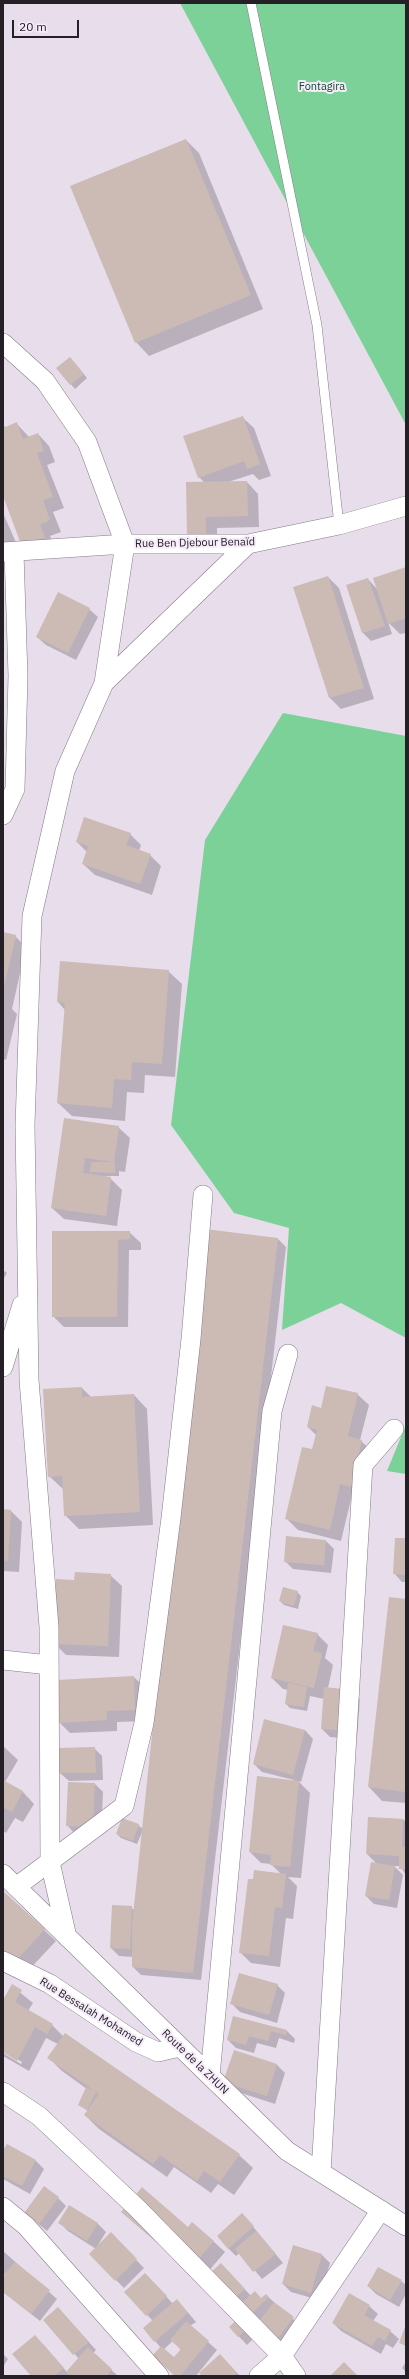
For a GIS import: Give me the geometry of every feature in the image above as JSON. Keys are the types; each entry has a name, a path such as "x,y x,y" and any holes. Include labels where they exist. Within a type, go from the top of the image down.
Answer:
{"street":[{"path":"3,343 45,381 87,442 125,544 104,683 65,771 32,916 25,1125 28,1380 49,1627 50,1862 68,1937"},
{"name":"Rue Ben Djebour Benaïd","path":"9,552 125,544 248,544 339,525 406,506"},
{"path":"104,683 248,544"},
{"path":"3,815 14,789 18,676 9,552"},
{"path":"16,1887 124,1806 144,1723 189,1354 203,1195"},
{"path":"3,1367 27,1290"},
{"path":"210,2076 272,1411 288,1354"},
{"path":"321,2172 363,1465 394,1429"},
{"path":"3,1660 49,1665"},
{"name":"Route de la ZHUN","path":"3,1874 287,2150 406,2226"},
{"name":"Rue Bessalah Mohamed","path":"3,1961 50,1984 136,2042 158,2052 180,2047"},
{"path":"3,2092 39,2116 137,2208 282,2356 296,2376"},
{"path":"3,2207 26,2226 159,2376"},
{"path":"259,2376 282,2356 381,2210"}],"lane":[{"path":"251,3 317,325 339,525"}],"green space":[{"name":"Fontagira","path":"180,3 406,3 406,425"},
{"path":"283,713 406,736 406,1338 341,1303 282,1330 289,1228 234,1213 171,1125 205,840"},
{"path":"406,1425 406,1474 387,1471"}],"building":[{"path":"186,139 251,295 135,343 70,186"},
{"path":"70,357 84,374 70,385 56,368"},
{"path":"243,416 260,464 247,469 244,461 198,478 183,436"},
{"path":"17,422 23,439 38,433 44,451 37,453 53,497 43,500 50,520 40,525 45,538 22,547 3,496 3,428"},
{"path":"247,481 248,516 206,517 206,536 187,536 186,482"},
{"path":"406,567 406,618 388,624 373,578"},
{"path":"328,576 364,688 329,698 293,587"},
{"path":"368,578 385,626 362,633 346,585"},
{"path":"58,592 90,608 68,653 36,637"},
{"path":"84,817 131,833 126,845 151,854 140,884 82,864 88,846 76,842"},
{"path":"3,932 16,935 4,987 3,987"},
{"path":"60,961 169,970 162,1064 132,1062 131,1080 114,1079 112,1108 57,1103 65,1003 57,1002"},
{"path":"64,1118 119,1126 114,1162 85,1158 83,1173 111,1177 106,1216 51,1208"},
{"path":"91,1162 115,1162 115,1173 90,1172"},
{"path":"205,1229 278,1238 193,1973 132,1967 132,1925"},
{"path":"52,1231 130,1231 130,1239 118,1240 117,1317 52,1317"},
{"path":"326,1386 358,1393 348,1436 362,1440 351,1487 340,1484 330,1530 285,1519 302,1447 312,1449 317,1430 307,1427 312,1405 321,1408"},
{"path":"82,1387 82,1397 134,1394 140,1512 64,1516 62,1476 48,1477 43,1389"},
{"path":"3,1509 11,1510 8,1561 3,1560"},
{"path":"286,1536 326,1540 324,1565 284,1562"},
{"path":"395,1538 406,1538 406,1575 393,1574"},
{"path":"75,1572 111,1574 108,1646 53,1644 56,1579 74,1580"},
{"path":"283,1587 298,1591 294,1606 279,1601"},
{"path":"389,1597 406,1599 405,1792 368,1787"},
{"path":"283,1625 318,1633 313,1651 322,1653 314,1688 271,1678"},
{"path":"134,1676 135,1710 106,1711 107,1720 58,1723 56,1680"},
{"path":"288,1683 307,1687 304,1707 285,1704"},
{"path":"324,1687 353,1690 349,1731 321,1729"},
{"path":"264,1719 305,1730 293,1775 253,1764"},
{"path":"95,1747 96,1773 59,1773 59,1748"},
{"path":"257,1776 299,1781 290,1867 270,1865 271,1855 249,1852"},
{"path":"3,1780 23,1791 12,1812 3,1807"},
{"path":"68,1782 95,1783 93,1827 66,1826"},
{"path":"368,1817 403,1819 402,1847 406,1847 406,1869 399,1869 399,1856 366,1854"},
{"path":"122,1818 139,1824 133,1841 116,1834"},
{"path":"371,1862 395,1866 389,1900 365,1896"},
{"path":"254,1870 286,1874 282,1908 275,1907 269,1956 239,1953 248,1879 253,1879"},
{"path":"3,1891 45,1929 14,1963 3,1953"},
{"path":"112,1905 132,1906 130,1949 110,1948"},
{"path":"239,1973 278,1984 269,2015 230,2004"},
{"path":"12,1984 22,1990 15,2002 53,2024 47,2034 35,2027 17,2061 3,2052 3,2000"},
{"path":"233,2016 287,2030 286,2035 271,2031 268,2041 249,2036 246,2045 227,2040"},
{"path":"65,2033 240,2154 220,2182 204,2171 197,2181 160,2155 153,2164 84,2115 99,2094 47,2058"},
{"path":"234,2050 277,2064 267,2096 223,2082"},
{"path":"86,2087 96,2092 87,2110 78,2105"},
{"path":"7,2144 36,2160 22,2186 3,2176 3,2150"},
{"path":"44,2186 59,2197 39,2224 24,2213"},
{"path":"142,2187 188,2227 192,2222 214,2241 189,2270 121,2212"},
{"path":"69,2205 98,2223 87,2241 58,2223"},
{"path":"242,2213 254,2226 228,2249 217,2236"},
{"path":"256,2231 276,2254 253,2272 235,2249"},
{"path":"111,2232 137,2259 115,2281 89,2254"},
{"path":"293,2245 322,2254 311,2293 282,2284"},
{"path":"15,2262 50,2290 31,2314 3,2292 3,2276"},
{"path":"221,2263 245,2289 225,2307 201,2281"},
{"path":"378,2267 402,2280 390,2300 367,2286"},
{"path":"145,2273 167,2296 146,2316 124,2292"},
{"path":"255,2291 261,2298 266,2294 269,2297 252,2313 257,2319 238,2337 229,2327 247,2310 242,2303"},
{"path":"349,2293 370,2305 364,2315 391,2330 385,2341 378,2337 372,2346 332,2323"},
{"path":"177,2299 188,2313 154,2342 143,2328"},
{"path":"274,2302 294,2317 270,2348 250,2333"},
{"path":"58,2307 89,2342 73,2355 43,2320"},
{"path":"186,2321 209,2341 180,2376 176,2376 152,2356 161,2346 174,2357 181,2349 170,2340"},
{"path":"406,2324 406,2346 399,2343"},
{"path":"35,2335 64,2368 54,2376 31,2376 12,2354"},
{"path":"88,2347 112,2369 106,2376 70,2376 66,2372"},
{"path":"220,2354 237,2373 233,2376 202,2376 199,2373"},
{"path":"344,2362 358,2376 330,2376"}]}
